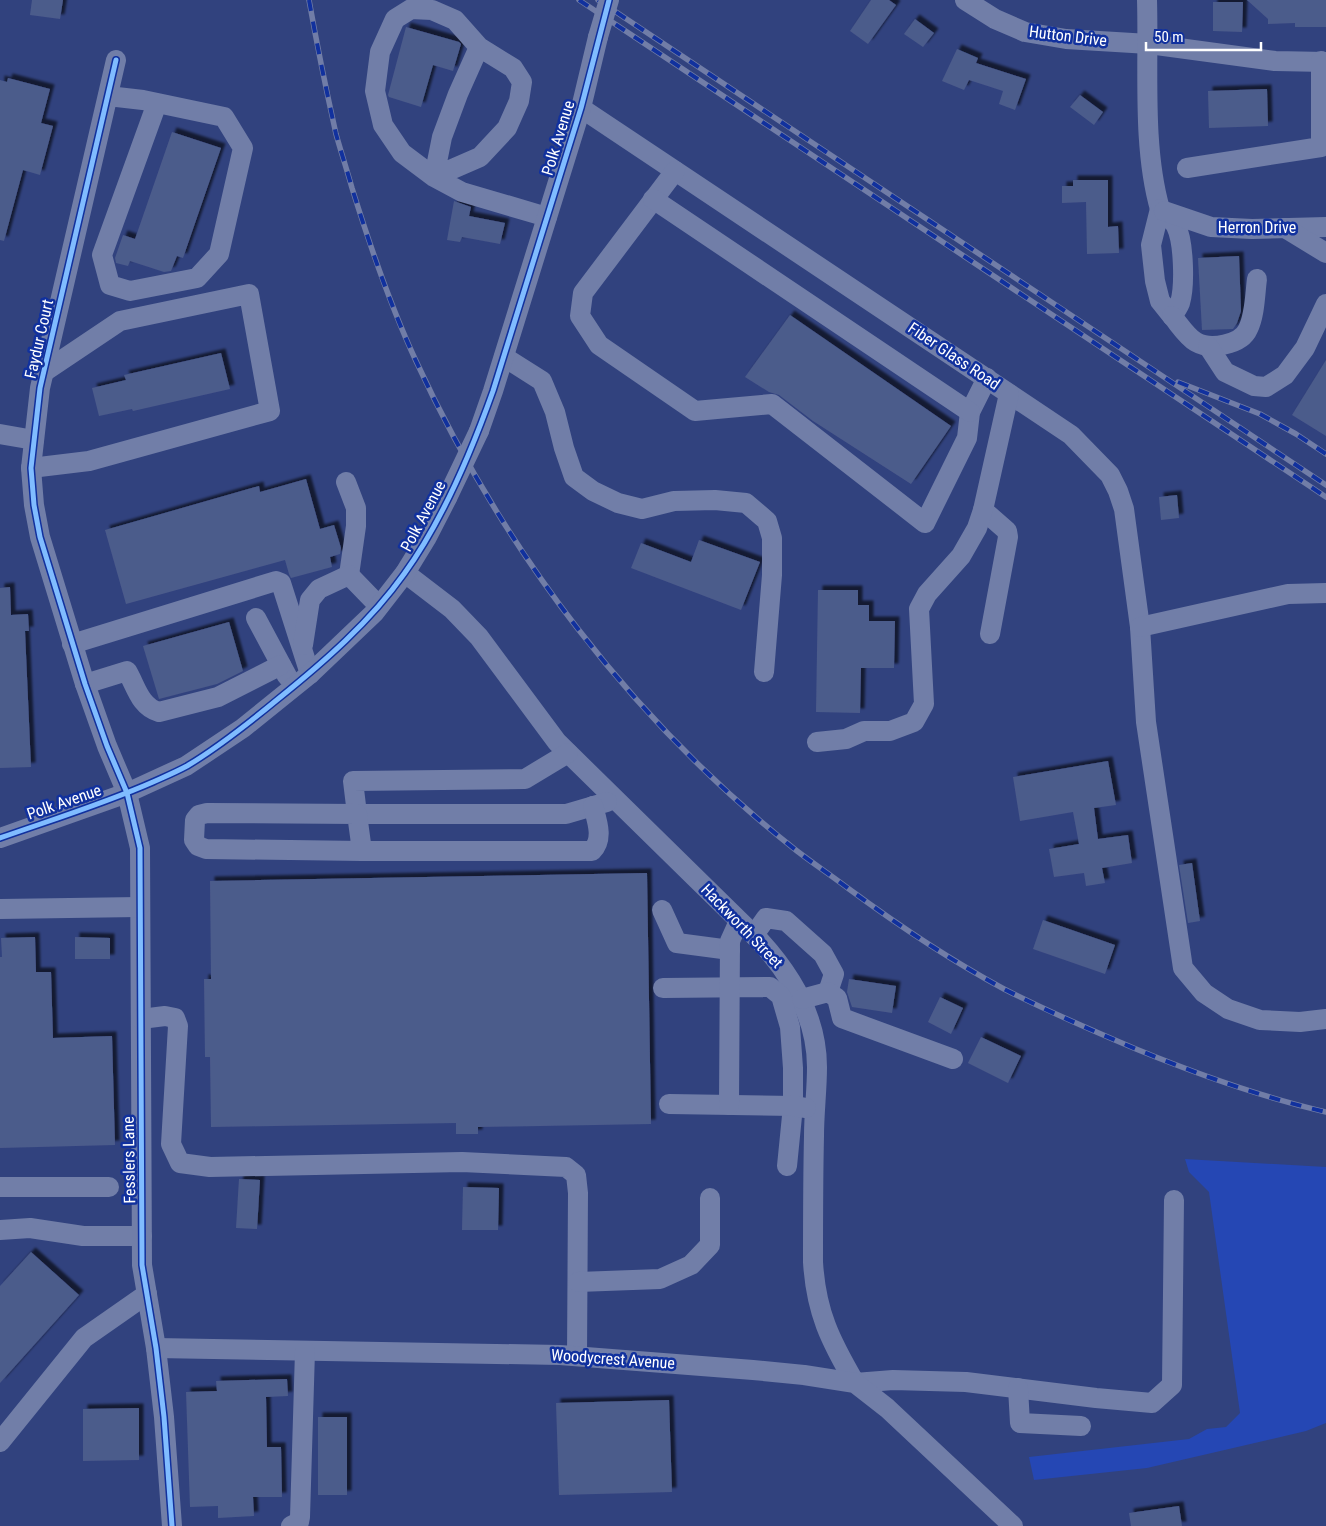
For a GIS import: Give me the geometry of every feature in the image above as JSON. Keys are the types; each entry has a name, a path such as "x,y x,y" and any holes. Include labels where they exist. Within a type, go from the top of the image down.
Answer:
{"street":[{"name":"Polk Avenue","path":"0,838 128,793 186,766 243,728 310,674 379,606 405,574 448,498 479,431 581,108 598,37 610,0"},
{"name":"Hutton Drive","path":"965,0 995,19 1025,32 1066,39 1149,44 1275,61 1323,62"},
{"path":"1147,0 1149,44 1148,136 1156,194 1160,209 1151,245 1154,281 1160,301 1194,341 1208,346 1230,343 1245,335 1249,328 1257,279"},
{"path":"434,177 480,156 507,128 519,101 522,82 513,68 479,47 455,20 432,10 411,10 395,19 380,52 375,91 383,125 402,153 434,177 462,192 547,217"},
{"path":"434,177 442,137 458,94 479,47"},
{"name":"Faydur Court","path":"116,60 40,388 31,468 34,505 40,537 85,684 107,746 128,793"},
{"path":"1187,168 1321,147 1323,62"},
{"path":"108,96 157,103 224,117 243,148 219,254 197,278 130,291 110,286 102,255 157,103"},
{"name":"Fiber Glass Road","path":"581,108 1071,435 1110,475 1124,509 1140,627 1146,722 1183,968 1204,993 1228,1009 1260,1020 1300,1022 1326,1019"},
{"path":"675,170 583,293 580,316 599,345 695,411 772,404 925,523 967,438 970,412 987,378"},
{"path":"654,199 970,412"},
{"path":"1160,209 1176,225 1181,244 1184,276 1182,293 1179,305 1172,316"},
{"name":"Herron Drive","path":"1160,209 1211,227 1252,229 1326,227"},
{"path":"1284,228 1326,253"},
{"path":"31,468 88,461 270,412 249,294 120,321 44,372"},
{"path":"1208,346 1225,372 1254,386 1266,387 1285,375 1305,348 1326,304"},
{"path":"504,356 542,380 555,412 574,477 593,491 618,503 642,509 674,501 715,500 746,503 767,520 772,538 772,575 764,672"},
{"path":"816,742 846,739 864,731 890,731 914,722 924,704 919,610 927,594 961,556 977,528 983,510 1010,394"},
{"path":"0,434 34,440"},
{"path":"346,482 356,508 356,526 349,575"},
{"path":"983,510 1007,531 1008,537 990,634"},
{"name":"Hackworth Street","path":"405,574 452,609 479,637 557,742 754,935 773,955 788,975 802,999 812,1027 817,1064 813,1242 814,1282 823,1322 831,1341 855,1382"},
{"path":"302,649 310,600 319,589 349,575"},
{"path":"349,575 379,606"},
{"path":"72,644 276,581 281,583 310,674"},
{"path":"1140,627 1288,594 1326,593"},
{"path":"256,618 294,687"},
{"path":"85,684 127,671 145,704 152,710 159,712 218,697 281,665"},
{"path":"362,851 352,781 525,779 568,753"},
{"name":"Fesslers Lane","path":"128,793 140,848 142,1265 156,1348 164,1417 172,1526"},
{"path":"593,806 599,830 597,846 592,851 206,849 198,846 194,840 195,820 199,815 207,813 566,814 615,799"},
{"path":"0,909 139,907"},
{"path":"662,910 677,942 730,950"},
{"path":"754,935 766,918 786,921 823,954 834,974 828,992"},
{"path":"730,1104 730,941 739,921"},
{"path":"663,988 770,987 781,996 790,1027 793,1068 793,1106 787,1166"},
{"path":"802,999 828,992 837,998 842,1018 953,1059"},
{"path":"140,1019 165,1016 176,1018 178,1026 171,1144 180,1162 210,1167 462,1162 566,1167 576,1175 578,1193 577,1356"},
{"path":"670,1104 793,1106 815,1109"},
{"path":"0,1187 109,1187"},
{"path":"578,1282 660,1279 690,1264 710,1245 710,1198"},
{"name":"Woodycrest Avenue","path":"156,1348 577,1356 804,1374 855,1382 893,1380 966,1382 1152,1403 1172,1385 1174,1200"},
{"path":"0,1230 30,1228 83,1236 142,1236"},
{"path":"0,1442 84,1338 147,1294"},
{"path":"291,1526 299,1522 300,1517 305,1351"},
{"path":"855,1382 887,1408 1013,1526"},
{"path":"1018,1388 1020,1423 1081,1426"}],"shaded area":[{"path":"1185,1159 1326,1167 1326,1423 1306,1431 1147,1468 1034,1480 1029,1457 1189,1439 1207,1429 1226,1427 1240,1413 1209,1192 1189,1172"}],"building":[{"path":"32,0 63,0 60,19 30,15"},
{"path":"871,0 889,0 896,5 868,44 850,31"},
{"path":"1247,0 1326,0 1326,27 1295,27 1295,23 1268,24 1268,19"},
{"path":"1213,2 1243,2 1242,32 1213,31"},
{"path":"915,19 934,33 923,47 904,34"},
{"path":"406,27 461,44 453,71 433,65 421,107 389,97 388,95"},
{"path":"957,49 978,58 976,63 1026,79 1015,110 999,104 1003,91 969,80 964,90 942,81"},
{"path":"8,78 50,89 41,123 53,126 40,175 23,170 4,241 0,240 0,80 7,82"},
{"path":"1267,89 1268,126 1209,128 1208,91"},
{"path":"1080,95 1103,112 1094,125 1070,107"},
{"path":"172,132 221,148 183,258 177,256 171,271 164,272 130,261 128,266 116,263 115,258 123,235 135,239"},
{"path":"1073,180 1108,180 1108,227 1118,226 1119,253 1087,254 1086,202 1062,203 1062,186 1073,186"},
{"path":"454,201 471,207 469,216 505,223 500,244 462,237 460,242 447,240"},
{"path":"1239,256 1241,311 1237,323 1233,329 1202,330 1198,258"},
{"path":"790,315 951,426 911,484 813,421 779,395 769,392 745,377"},
{"path":"221,353 230,389 133,411 132,409 99,416 92,388 126,380 124,375"},
{"path":"1326,360 1326,436 1292,415"},
{"path":"306,479 320,529 334,525 341,548 340,554 330,557 332,567 291,578 285,560 126,604 105,530 259,486 260,492"},
{"path":"1177,495 1179,518 1161,520 1159,497"},
{"path":"699,540 760,562 741,610 631,568 641,543 691,562"},
{"path":"10,587 11,615 28,614 29,631 25,631 31,767 0,768 0,588"},
{"path":"818,590 858,590 858,605 869,605 869,621 895,621 894,668 861,668 860,713 816,712"},
{"path":"229,622 243,671 217,684 159,699 143,646"},
{"path":"1108,761 1116,805 1094,808 1098,839 1128,835 1132,863 1102,868 1105,883 1086,886 1084,873 1054,877 1049,849 1079,844 1073,812 1020,821 1013,777"},
{"path":"1192,863 1200,921 1188,923 1179,865"},
{"path":"647,873 651,1124 478,1127 478,1134 456,1134 456,1123 211,1127 210,1057 205,1057 204,979 211,979 210,881"},
{"path":"1043,920 1115,945 1105,974 1033,949"},
{"path":"35,937 36,972 51,972 53,1038 112,1036 115,1145 0,1148 1,938"},
{"path":"75,937 110,938 110,959 75,959"},
{"path":"849,979 896,986 892,1013 852,1007 847,992"},
{"path":"940,997 963,1008 951,1034 928,1022"},
{"path":"981,1037 1021,1056 1008,1083 968,1063"},
{"path":"239,1179 260,1180 257,1229 236,1228"},
{"path":"463,1187 499,1188 498,1230 462,1230"},
{"path":"31,1252 79,1295 0,1383 0,1286"},
{"path":"287,1379 288,1396 266,1397 267,1447 281,1447 282,1497 253,1497 254,1516 218,1518 218,1506 190,1507 186,1392 217,1391 216,1381"},
{"path":"669,1400 672,1492 559,1495 556,1403"},
{"path":"139,1408 139,1460 83,1461 83,1409"},
{"path":"318,1417 347,1417 347,1495 318,1495"},
{"path":"1179,1506 1182,1526 1131,1526 1129,1513"}],"railway":[{"path":"309,0 325,84 340,148 381,275 416,361 451,431 489,499 532,565 578,629 627,689 681,747 737,801 797,851 886,916 964,966 1036,1005 1159,1058 1253,1092 1326,1112"},
{"path":"579,0 1326,497"},
{"path":"598,0 1326,485"},
{"path":"1178,382 1260,414 1296,434 1326,454"}],"cycle path":[{"path":"0,838 134,790 199,759 245,726 329,656 346,641 391,592 418,554 455,486 493,391 581,108 609,0"},
{"path":"116,60 40,388 31,468 34,505 40,537 85,684 107,746 127,793 140,848 142,1265 156,1348 164,1417 172,1526"}]}
